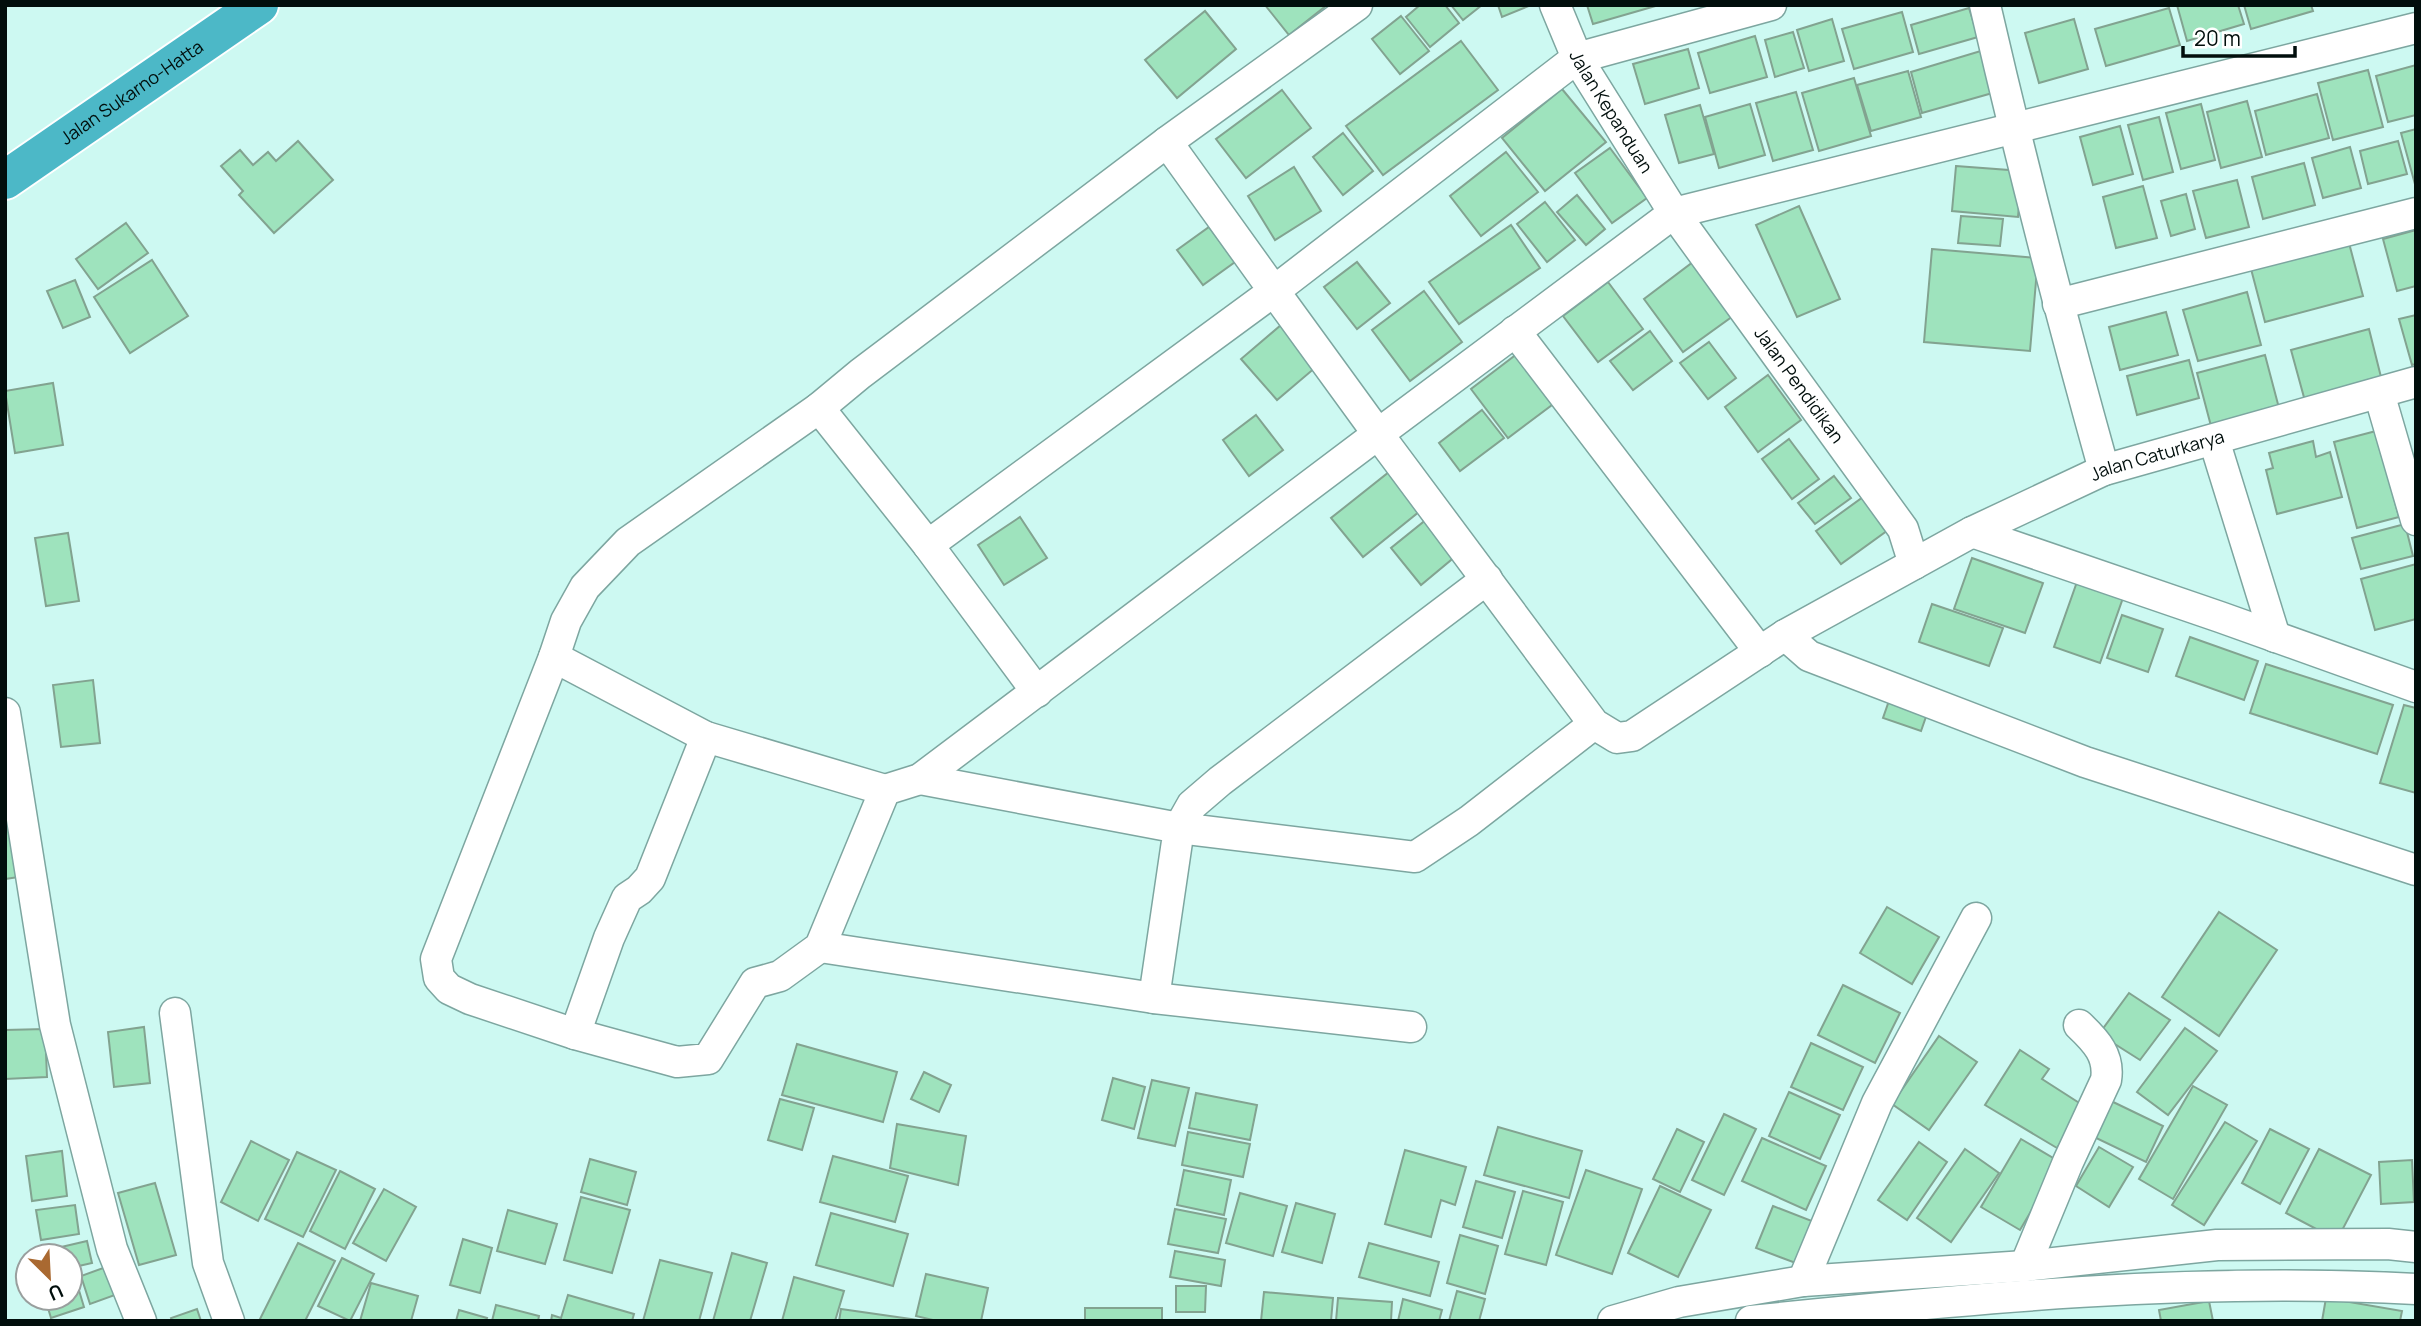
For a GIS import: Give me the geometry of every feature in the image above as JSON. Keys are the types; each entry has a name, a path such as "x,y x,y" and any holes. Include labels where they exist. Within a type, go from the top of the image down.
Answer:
{"highway":[{"name":"Jalan Sukarno-Hatta","path":"5,180 259,5"}],"street":[{"path":"885,790 820,947 780,976 755,983 708,1059 677,1062 575,1034 470,999 449,989 439,978 436,958 566,621 585,587 628,542 819,408 860,374 1167,142 1357,5"},
{"name":"Jalan Kepanduan","path":"1555,5 1577,58 1674,213"},
{"path":"928,545 1274,291 1577,58 1771,5"},
{"path":"1985,5 2058,304 2104,470"},
{"path":"554,657 706,737 885,790 920,779 1674,213 2416,28"},
{"path":"920,779 1179,828 1415,857 1469,821 1594,724 1378,434 1167,142"},
{"name":"Jalan Pendidikan","path":"1674,213 1903,529 1914,564"},
{"path":"2058,304 2416,213"},
{"path":"1515,331 1760,652"},
{"name":"Jalan Caturkarya","path":"1594,724 1617,738 1632,736 1785,635 1972,532 2104,470 2416,382"},
{"path":"2379,393 2416,520"},
{"path":"819,408 928,545 1037,692"},
{"path":"2214,440 2275,637"},
{"path":"1972,532 2416,687"},
{"path":"1154,998 1179,828 1192,805 1487,579"},
{"path":"1785,635 1809,656 2085,762 2416,870"},
{"path":"5,713 55,1025 112,1249 141,1321"},
{"path":"575,1034 626,898 639,890 650,878 706,737"},
{"path":"1803,1281 1877,1103 1976,918"},
{"path":"820,947 1154,998 1412,1027"},
{"path":"175,1013 208,1263 229,1321"},
{"path":"2025,1266 2106,1080 2108,1067 2103,1053 2079,1025"},
{"path":"1613,1321 1679,1302 1803,1281 2025,1266 2217,1245 2388,1244 2416,1247"},
{"path":"1751,1321 1936,1301 2246,1284 2329,1284 2416,1289"}],"building":[{"path":"1265,5 1327,5 1289,35"},
{"path":"1420,5 1445,5 1459,23 1430,47 1406,17"},
{"path":"1451,5 1482,5 1463,20"},
{"path":"1498,5 1531,5 1502,17"},
{"path":"1587,5 1659,5 1593,24"},
{"path":"2177,5 2238,5 2244,24 2187,41"},
{"path":"2244,5 2311,5 2313,11 2251,29"},
{"path":"1969,8 1978,37 1919,54 1911,25"},
{"path":"2169,8 2180,45 2106,66 2095,29"},
{"path":"1205,11 1236,49 1177,98 1145,60"},
{"path":"1902,12 1913,52 1854,69 1842,29"},
{"path":"1401,16 1429,51 1400,74 1372,39"},
{"path":"1832,19 1844,61 1809,71 1797,30"},
{"path":"2074,19 2088,69 2039,83 2025,33"},
{"path":"1793,32 1804,68 1775,77 1765,40"},
{"path":"1755,36 1767,77 1710,93 1698,53"},
{"path":"1461,41 1498,90 1383,175 1346,126"},
{"path":"1688,49 1699,88 1645,104 1633,64"},
{"path":"1984,50 1996,92 1922,113 1911,72"},
{"path":"2416,65 2416,115 2388,122 2376,76"},
{"path":"2368,70 2383,127 2333,140 2318,83"},
{"path":"1908,71 1921,117 1871,131 1857,85"},
{"path":"1854,78 1871,136 1819,151 1802,93"},
{"path":"1562,89 1606,142 1545,191 1502,138"},
{"path":"1282,90 1311,128 1246,178 1216,139"},
{"path":"1796,92 1813,150 1773,161 1756,103"},
{"path":"2317,94 2329,138 2266,155 2255,111"},
{"path":"2247,101 2262,157 2221,168 2207,112"},
{"path":"1750,104 1765,155 1719,168 1705,117"},
{"path":"2201,104 2215,160 2181,169 2166,113"},
{"path":"1700,105 1714,154 1679,163 1665,115"},
{"path":"2159,117 2173,172 2143,180 2128,125"},
{"path":"2120,126 2133,174 2093,185 2080,137"},
{"path":"2416,129 2416,188 2401,133"},
{"path":"1343,133 1373,171 1343,195 1313,157"},
{"path":"298,141 333,180 274,233 239,195 243,191 221,166 240,150 253,165 268,152 276,161"},
{"path":"2398,141 2407,174 2368,184 2360,151"},
{"path":"2350,147 2361,188 2323,198 2312,158"},
{"path":"1610,148 1647,198 1612,223 1575,173"},
{"path":"1506,152 1538,192 1481,236 1450,196"},
{"path":"2304,163 2315,205 2263,219 2252,177"},
{"path":"1956,166 2022,171 2018,217 1952,211"},
{"path":"1294,167 1321,211 1275,240 1248,196"},
{"path":"2237,180 2249,227 2206,238 2193,191"},
{"path":"2143,186 2157,238 2116,248 2103,197"},
{"path":"2186,194 2195,229 2171,236 2161,201"},
{"path":"1577,195 1605,229 1586,245 1557,212"},
{"path":"1545,202 1575,240 1547,262 1517,224"},
{"path":"1799,206 1840,299 1797,317 1756,225"},
{"path":"1961,216 2003,219 2000,246 1958,243"},
{"path":"126,223 148,253 98,289 76,259"},
{"path":"1511,225 1540,268 1459,324 1429,282"},
{"path":"1209,227 1235,262 1203,285 1177,250"},
{"path":"2416,230 2416,286 2397,291 2383,239"},
{"path":"2349,243 2363,296 2265,322 2251,269"},
{"path":"1932,249 2038,258 2030,351 1924,342"},
{"path":"152,260 188,316 130,353 94,297"},
{"path":"1357,262 1390,303 1357,329 1324,287"},
{"path":"1693,262 1733,316 1683,352 1644,299"},
{"path":"75,280 90,317 63,328 47,291"},
{"path":"1608,282 1643,329 1598,362 1563,316"},
{"path":"1424,291 1462,342 1410,381 1372,330"},
{"path":"2247,292 2261,345 2198,361 2183,310"},
{"path":"2166,312 2178,355 2120,370 2109,327"},
{"path":"2416,315 2416,364 2412,365 2399,319"},
{"path":"1281,325 1316,367 1277,400 1241,359"},
{"path":"2369,329 2382,381 2305,401 2291,350"},
{"path":"1650,331 1672,361 1633,390 1610,361"},
{"path":"1535,340 1572,390 1508,438 1471,389"},
{"path":"1709,342 1736,378 1708,399 1680,363"},
{"path":"2265,355 2279,408 2211,426 2197,373"},
{"path":"2189,360 2199,398 2137,415 2127,376"},
{"path":"1768,375 1801,420 1758,452 1725,407"},
{"path":"53,383 63,445 15,453 5,391"},
{"path":"1482,410 1504,438 1460,471 1439,443"},
{"path":"1256,415 1283,450 1249,476 1223,440"},
{"path":"2376,431 2399,517 2357,528 2334,442"},
{"path":"1789,439 1819,479 1792,499 1762,459"},
{"path":"2313,441 2316,457 2330,452 2342,497 2277,514 2266,470 2273,468 2269,453"},
{"path":"1389,472 1420,511 1363,557 1331,518"},
{"path":"1834,476 1851,498 1815,524 1798,503"},
{"path":"1870,492 1895,525 1841,564 1816,531"},
{"path":"1020,517 1047,558 1004,585 978,545"},
{"path":"1427,519 1457,555 1421,585 1391,548"},
{"path":"2405,524 2413,556 2361,569 2352,538"},
{"path":"68,533 79,601 46,606 35,538"},
{"path":"1972,558 2043,583 2025,633 1954,609"},
{"path":"2416,564 2416,619 2375,630 2361,579"},
{"path":"2078,579 2124,595 2100,663 2054,647"},
{"path":"1932,604 2003,628 1989,666 1919,642"},
{"path":"2122,615 2163,629 2148,672 2107,658"},
{"path":"2190,637 2258,661 2244,700 2176,676"},
{"path":"2266,664 2393,705 2377,754 2250,713"},
{"path":"93,680 100,743 61,747 53,685"},
{"path":"1891,695 1929,708 1921,731 1883,718"},
{"path":"2404,705 2416,708 2416,793 2380,783"},
{"path":"12,812 19,877 5,879 5,813"},
{"path":"1887,907 1939,937 1912,984 1860,953"},
{"path":"2219,912 2277,950 2219,1036 2162,997"},
{"path":"1843,985 1900,1013 1875,1063 1818,1035"},
{"path":"2129,993 2170,1020 2140,1060 2099,1034"},
{"path":"144,1027 150,1083 114,1087 108,1032"},
{"path":"2185,1028 2217,1051 2168,1115 2137,1092"},
{"path":"45,1029 47,1077 5,1079 5,1030"},
{"path":"1939,1036 1977,1062 1929,1130 1892,1104"},
{"path":"1811,1043 1863,1067 1843,1110 1791,1087"},
{"path":"797,1044 897,1072 883,1122 782,1095"},
{"path":"2020,1050 2049,1069 2042,1079 2084,1106 2057,1148 1985,1105"},
{"path":"924,1072 951,1085 939,1112 911,1099"},
{"path":"1113,1078 1145,1087 1134,1129 1102,1120"},
{"path":"1152,1080 1189,1088 1175,1146 1138,1138"},
{"path":"2193,1086 2227,1105 2173,1199 2139,1179"},
{"path":"1789,1092 1840,1115 1820,1159 1769,1136"},
{"path":"1196,1093 1257,1105 1250,1140 1189,1128"},
{"path":"780,1099 814,1108 802,1150 768,1140"},
{"path":"2109,1100 2163,1126 2146,1162 2092,1136"},
{"path":"1724,1114 1756,1129 1724,1195 1692,1180"},
{"path":"2225,1122 2257,1141 2204,1225 2172,1205"},
{"path":"897,1124 966,1136 958,1185 890,1168"},
{"path":"1498,1127 1582,1151 1569,1198 1484,1175"},
{"path":"1677,1129 1704,1142 1680,1192 1653,1179"},
{"path":"2270,1129 2309,1149 2280,1204 2242,1183"},
{"path":"1188,1132 1250,1144 1243,1177 1182,1165"},
{"path":"1762,1138 1826,1166 1806,1210 1742,1181"},
{"path":"2021,1139 2060,1162 2020,1230 1981,1207"},
{"path":"251,1141 289,1160 258,1221 221,1202"},
{"path":"1919,1142 1947,1162 1907,1220 1878,1200"},
{"path":"2099,1147 2133,1167 2109,1207 2076,1186"},
{"path":"1965,1149 1999,1173 1951,1242 1917,1218"},
{"path":"2319,1149 2371,1175 2337,1240 2286,1213"},
{"path":"1405,1150 1466,1167 1455,1205 1441,1200 1431,1237 1385,1224"},
{"path":"62,1151 67,1196 32,1201 26,1156"},
{"path":"297,1152 336,1170 303,1237 265,1219"},
{"path":"833,1156 908,1176 895,1222 820,1202"},
{"path":"590,1159 636,1172 627,1205 581,1192"},
{"path":"2412,1160 2414,1202 2381,1204 2379,1162"},
{"path":"1184,1170 1231,1180 1224,1215 1177,1205"},
{"path":"1586,1170 1642,1189 1612,1274 1556,1255"},
{"path":"340,1171 375,1189 345,1249 310,1231"},
{"path":"1476,1181 1515,1192 1502,1238 1463,1227"},
{"path":"155,1183 176,1255 139,1265 118,1193"},
{"path":"1660,1186 1711,1210 1678,1277 1628,1253"},
{"path":"384,1189 416,1207 386,1261 353,1243"},
{"path":"1523,1191 1563,1202 1546,1265 1505,1254"},
{"path":"1240,1193 1287,1206 1273,1256 1226,1243"},
{"path":"581,1197 630,1210 612,1273 564,1260"},
{"path":"1296,1203 1335,1214 1322,1263 1282,1252"},
{"path":"75,1205 79,1234 41,1240 36,1210"},
{"path":"1773,1206 1817,1223 1801,1265 1756,1248"},
{"path":"1175,1209 1226,1219 1218,1253 1168,1244"},
{"path":"508,1210 557,1224 545,1264 497,1251"},
{"path":"831,1213 908,1234 893,1286 816,1265"},
{"path":"1460,1235 1498,1246 1485,1294 1447,1283"},
{"path":"463,1239 492,1248 480,1293 450,1285"},
{"path":"87,1241 92,1263 84,1265 83,1242"},
{"path":"298,1243 335,1261 305,1321 259,1321"},
{"path":"1369,1243 1439,1262 1430,1296 1359,1277"},
{"path":"1175,1251 1225,1260 1221,1286 1170,1277"},
{"path":"732,1253 767,1263 750,1321 713,1321"},
{"path":"342,1258 374,1274 350,1321 318,1306"},
{"path":"660,1260 712,1273 699,1321 643,1321"},
{"path":"106,1267 115,1295 90,1304 84,1285 84,1275"},
{"path":"926,1274 988,1288 981,1321 937,1321 916,1316"},
{"path":"794,1277 844,1291 835,1321 782,1321"},
{"path":"371,1283 418,1296 411,1321 360,1321"},
{"path":"1176,1286 1206,1286 1205,1312 1176,1312"},
{"path":"1457,1291 1485,1299 1479,1321 1449,1321"},
{"path":"1264,1292 1333,1298 1331,1321 1261,1321"},
{"path":"568,1295 634,1314 632,1321 551,1321 552,1315 561,1318"},
{"path":"1338,1298 1392,1302 1391,1321 1336,1321"},
{"path":"2326,1298 2402,1311 2400,1321 2322,1321"},
{"path":"1403,1299 1442,1310 1439,1321 1398,1321"},
{"path":"2209,1301 2213,1321 2161,1321 2159,1310"},
{"path":"496,1305 539,1316 538,1321 492,1321"},
{"path":"1085,1308 1162,1308 1162,1321 1085,1321"},
{"path":"197,1309 201,1321 172,1321 171,1318"},
{"path":"841,1309 918,1320 839,1321"},
{"path":"459,1310 487,1318 486,1321 456,1321"},
{"path":"49,1312 69,1312 51,1318"}]}
